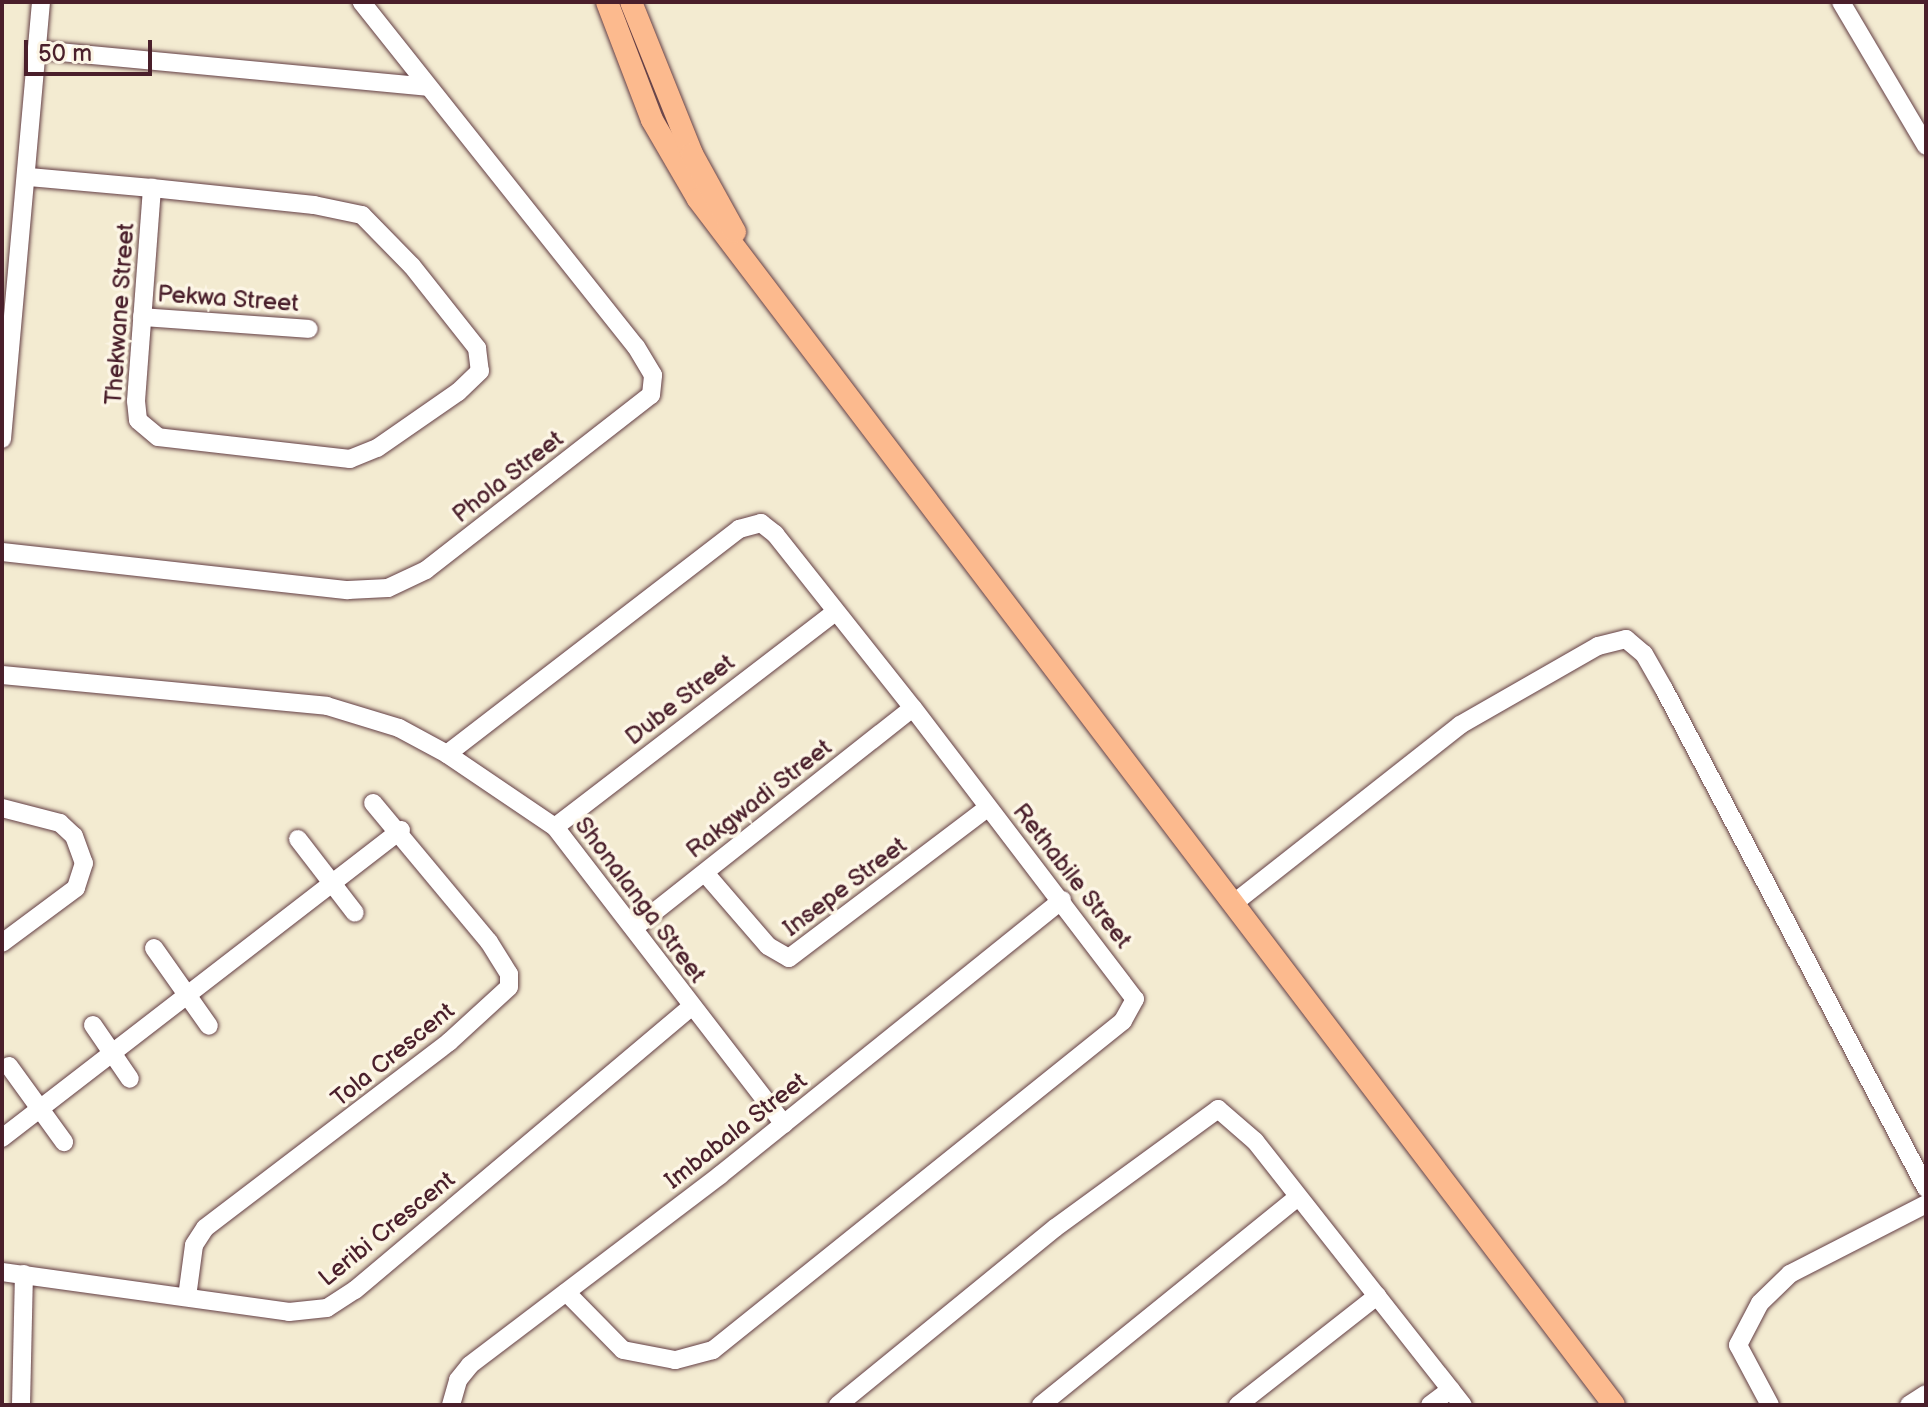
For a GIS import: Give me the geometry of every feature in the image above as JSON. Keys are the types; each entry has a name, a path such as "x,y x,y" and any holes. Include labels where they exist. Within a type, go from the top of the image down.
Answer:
{"main road":[{"path":"607,2 652,120 698,199 742,252 1614,1405"},
{"path":"631,2 686,141 742,252"}],"street":[{"path":"2,439 7,306 29,177 41,2"},
{"name":"Phola Street","path":"2,552 348,590 388,588 426,570 647,400 654,382 649,365 426,87 362,2"},
{"path":"1841,2 1926,146"},
{"path":"38,50 426,87"},
{"name":"Thekwane Street","path":"29,177 152,188 362,215 412,266 477,348 481,367 458,392 377,448 350,459 170,442 145,429 137,414 152,188"},
{"name":"Pekwa Street","path":"142,317 309,329"},
{"name":"Rethabile Street","path":"447,754 750,523 761,523 775,534 913,708 1135,999 1132,1010 713,1350 675,1360 623,1350 566,1292"},
{"name":"Dube Street","path":"555,827 835,612"},
{"path":"1234,903 1460,725 1598,646 1626,639 1644,654 1658,678 1926,1188"},
{"name":"Shonalanga Street","path":"2,675 327,706 399,728 447,754 555,827 784,1124"},
{"name":"Rakgwadi Street","path":"634,928 913,708"},
{"name":"Tola Crescent","path":"187,1297 194,1245 205,1228 449,1042 509,987 509,974 497,954 401,830 373,803"},
{"path":"2,808 60,823 81,850 84,874 76,888 2,943"},
{"name":"Insepe Street","path":"705,873 768,946 789,958 987,808"},
{"path":"2,1138 327,883 401,830"},
{"path":"298,839 327,883 355,913"},
{"name":"Imbabala Street","path":"451,1405 458,1380 470,1365 784,1124 1062,900"},
{"path":"154,948 209,1026"},
{"name":"Leribi Crescent","path":"2,1272 307,1313 345,1298 691,1007"},
{"path":"93,1025 130,1079"},
{"path":"9,1066 64,1142"},
{"path":"838,1405 1055,1228 1213,1110 1223,1111 1246,1131 1463,1405"},
{"path":"1041,1405 1297,1198"},
{"path":"1770,1405 1738,1345 1741,1331 1766,1296 1790,1274 1926,1204"},
{"path":"21,1405 24,1274"},
{"path":"1238,1405 1377,1296"},
{"path":"1430,1405 1451,1389"},
{"path":"1909,1405 1926,1394"}]}
